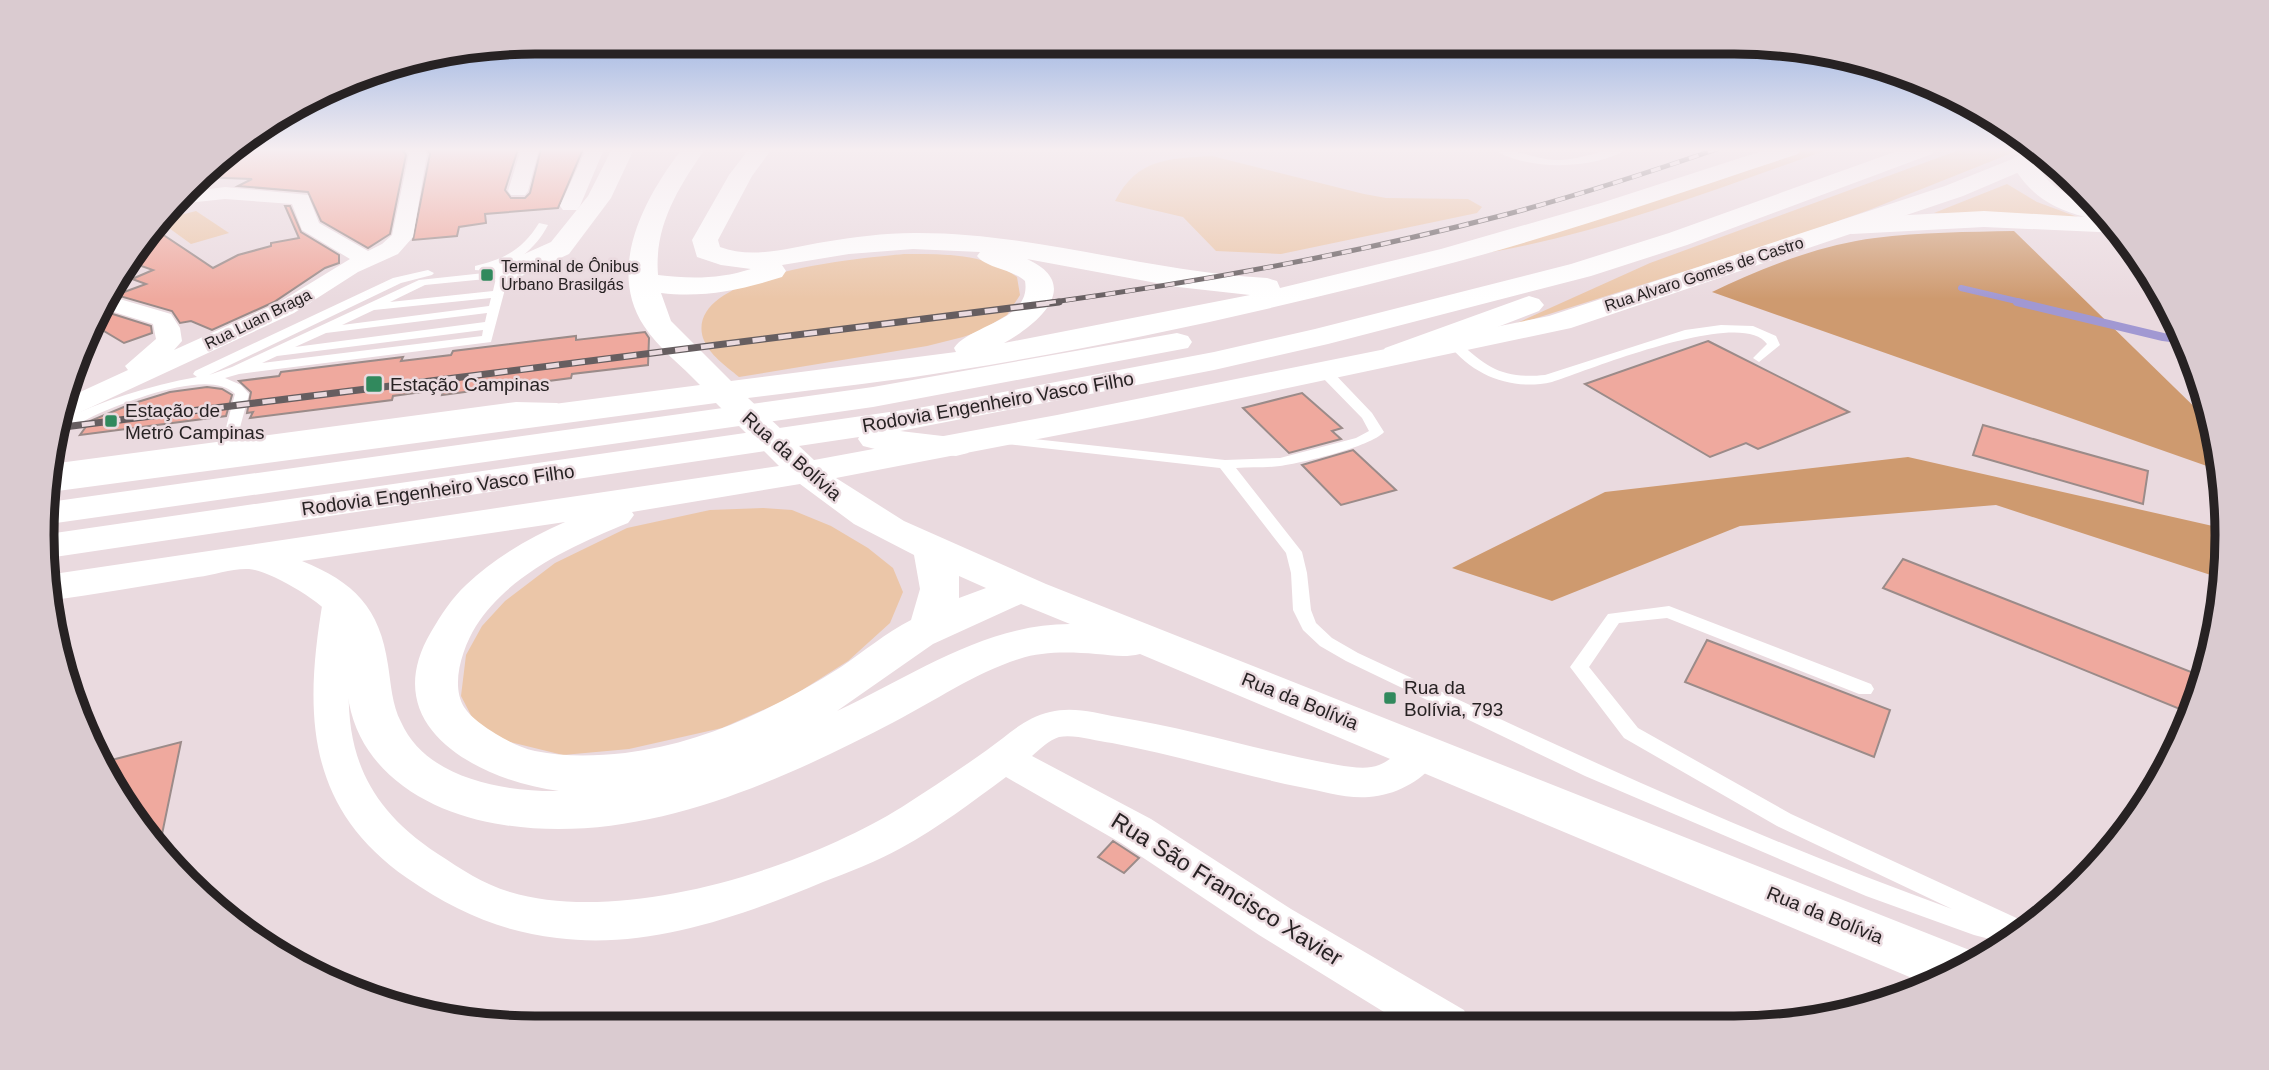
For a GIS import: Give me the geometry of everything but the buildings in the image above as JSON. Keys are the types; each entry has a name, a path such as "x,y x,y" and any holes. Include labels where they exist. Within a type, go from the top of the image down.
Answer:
{"main road":[{"path":"500,284 560,248 598,199"},
{"name":"Rua da Bolívia","path":"658,279 646,236 665,199"},
{"path":"728,199 705,240 705,246 713,254 734,260 774,258"},
{"path":"57,480 957,361 1121,331 1294,294 1525,234 1634,199"},
{"name":"Rodovia Engenheiro Vasco Filho","path":"55,512 859,399 1155,346 1450,281 1713,199"},
{"name":"Rodovia Engenheiro Vasco Filho","path":"54,546 810,434 1097,386 1214,362 1581,270 1678,239 1788,199"},
{"name":"Rua Alvaro Gomes de Castro","path":"1396,355 1560,322 1931,199"},
{"path":"2059,199 2088,210"},
{"path":"1852,226 1984,219 2102,226"},
{"name":"Rua da Bolívia","path":"672,235 651,313 660,330 690,351 762,434 846,502 931,549 1027,591 1946,966"},
{"path":"1396,355 1573,288 1678,239"},
{"path":"658,279 704,269 869,244 950,241 1025,249 1161,277 1254,286 1312,283 1396,268"},
{"path":"658,279 698,288 738,282 767,272 823,260 927,248 961,250 1006,260 1028,270 1039,281 1041,290 1036,302 1026,314 997,336 950,354 883,370"},
{"path":"690,351 703,306 738,282"},
{"name":"Rodovia Engenheiro Vasco Filho","path":"57,586 250,555 676,493 956,446 1325,372 1396,355"},
{"path":"810,434 956,446"},
{"path":"676,493 595,522 535,553 500,577 471,603 454,624 444,645 435,688 441,713 462,736 493,755 559,774 618,771 688,758 735,741 794,714 845,685 929,628 1027,591 1026,613 1001,650"},
{"path":"929,628 938,606 942,582 931,549"},
{"path":"250,555 296,573 340,600 355,619 363,640 374,715 388,742 412,768 446,790 494,806 543,811 599,807 655,798 706,785 812,743 1001,650 1037,641 1103,640 1144,645 1193,657"}],"street":[{"path":"299,199 309,226 366,259"},
{"name":"Rua Luan Braga","path":"73,405 286,308 366,259 390,249 401,237 409,199"},
{"path":"570,206 573,199"},
{"path":"113,388 169,341 168,328 162,320 114,304"},
{"path":"340,600 329,682 332,738 350,792 381,831 426,869 489,905 533,917 579,922 640,919 771,887 900,829 1004,758 1042,728 1063,723 1144,735 1290,771 1350,781 1376,781 1398,774 1424,751"},
{"name":"Rua São Francisco Xavier","path":"1004,758 1136,831 1275,922 1432,1016"}],"lane":[{"path":"182,383 397,279 488,267 509,261 537,240 543,225"},
{"path":"213,380 423,282 500,284"},
{"path":"237,370 487,339 500,284"},
{"path":"362,309 500,284"},
{"path":"316,331 494,309"},
{"path":"266,355 490,325"},
{"path":"1455,345 1479,369 1511,379 1531,381 1547,379 1689,333 1711,329 1737,327 1764,333 1772,339 1774,345 1759,358"},
{"path":"993,439 1225,464 1280,462 1361,441 1377,432 1367,416 1325,372"},
{"path":"68,423 116,401 182,383 213,380 230,383 238,387 242,394 231,435"},
{"path":"59,467 516,406 598,408"},
{"path":"60,457 295,427 375,424"},
{"path":"1225,464 1294,552 1299,573 1301,610 1309,626 1326,642 1352,657 1592,771 1874,890 1974,926 2004,933"},
{"path":"1865,690 1669,612 1615,618 1579,667 1631,733 1784,820 2012,927"}],"shaded area":[{"path":"1468,199 1482,207 1477,213 1281,254 1216,251 1183,217 1115,201"},
{"path":"1657,199 1690,199 1565,236 1474,255"},
{"path":"1825,199 1897,199 1793,237 1508,327 1650,263"},
{"path":"1969,199 2032,199 2083,219 1934,213"},
{"path":"196,211 229,233 191,244 167,227 176,216"},
{"path":"2014,231 2198,410 2210,467 1712,292 1751,274 1833,246 1875,238"},
{"path":"904,254 963,256 991,263 1017,277 1020,295 1007,315 980,331 963,337 927,346 739,377 714,355 703,338 704,316 720,298 748,283 818,265"},
{"path":"1908,457 2215,526 2213,576 1996,505 1740,526 1552,601 1452,568 1605,492"},
{"path":"710,510 792,510 831,526 868,548 893,568 903,592 890,623 848,661 788,699 722,728 629,749 563,755 498,739 474,721 461,696 466,655 482,626 505,601 555,563 627,528"}],"waterway":[{"path":"1961,288 2025,303"},
{"path":"2017,302 2172,338"}],"railway":[{"path":"1046,303 1161,286 1334,254 1504,215 1561,199"},
{"path":"67,427 1059,302"}],"place":[{"name":"Terminal de Ônibus Urbano Brasilgás","path":"487,275"},
{"name":"Estação Campinas","path":"374,384"},
{"name":"Estação de Metrô Campinas","path":"111,421"},
{"name":"Rua da Bolívia, 793","path":"1390,698"}]}
